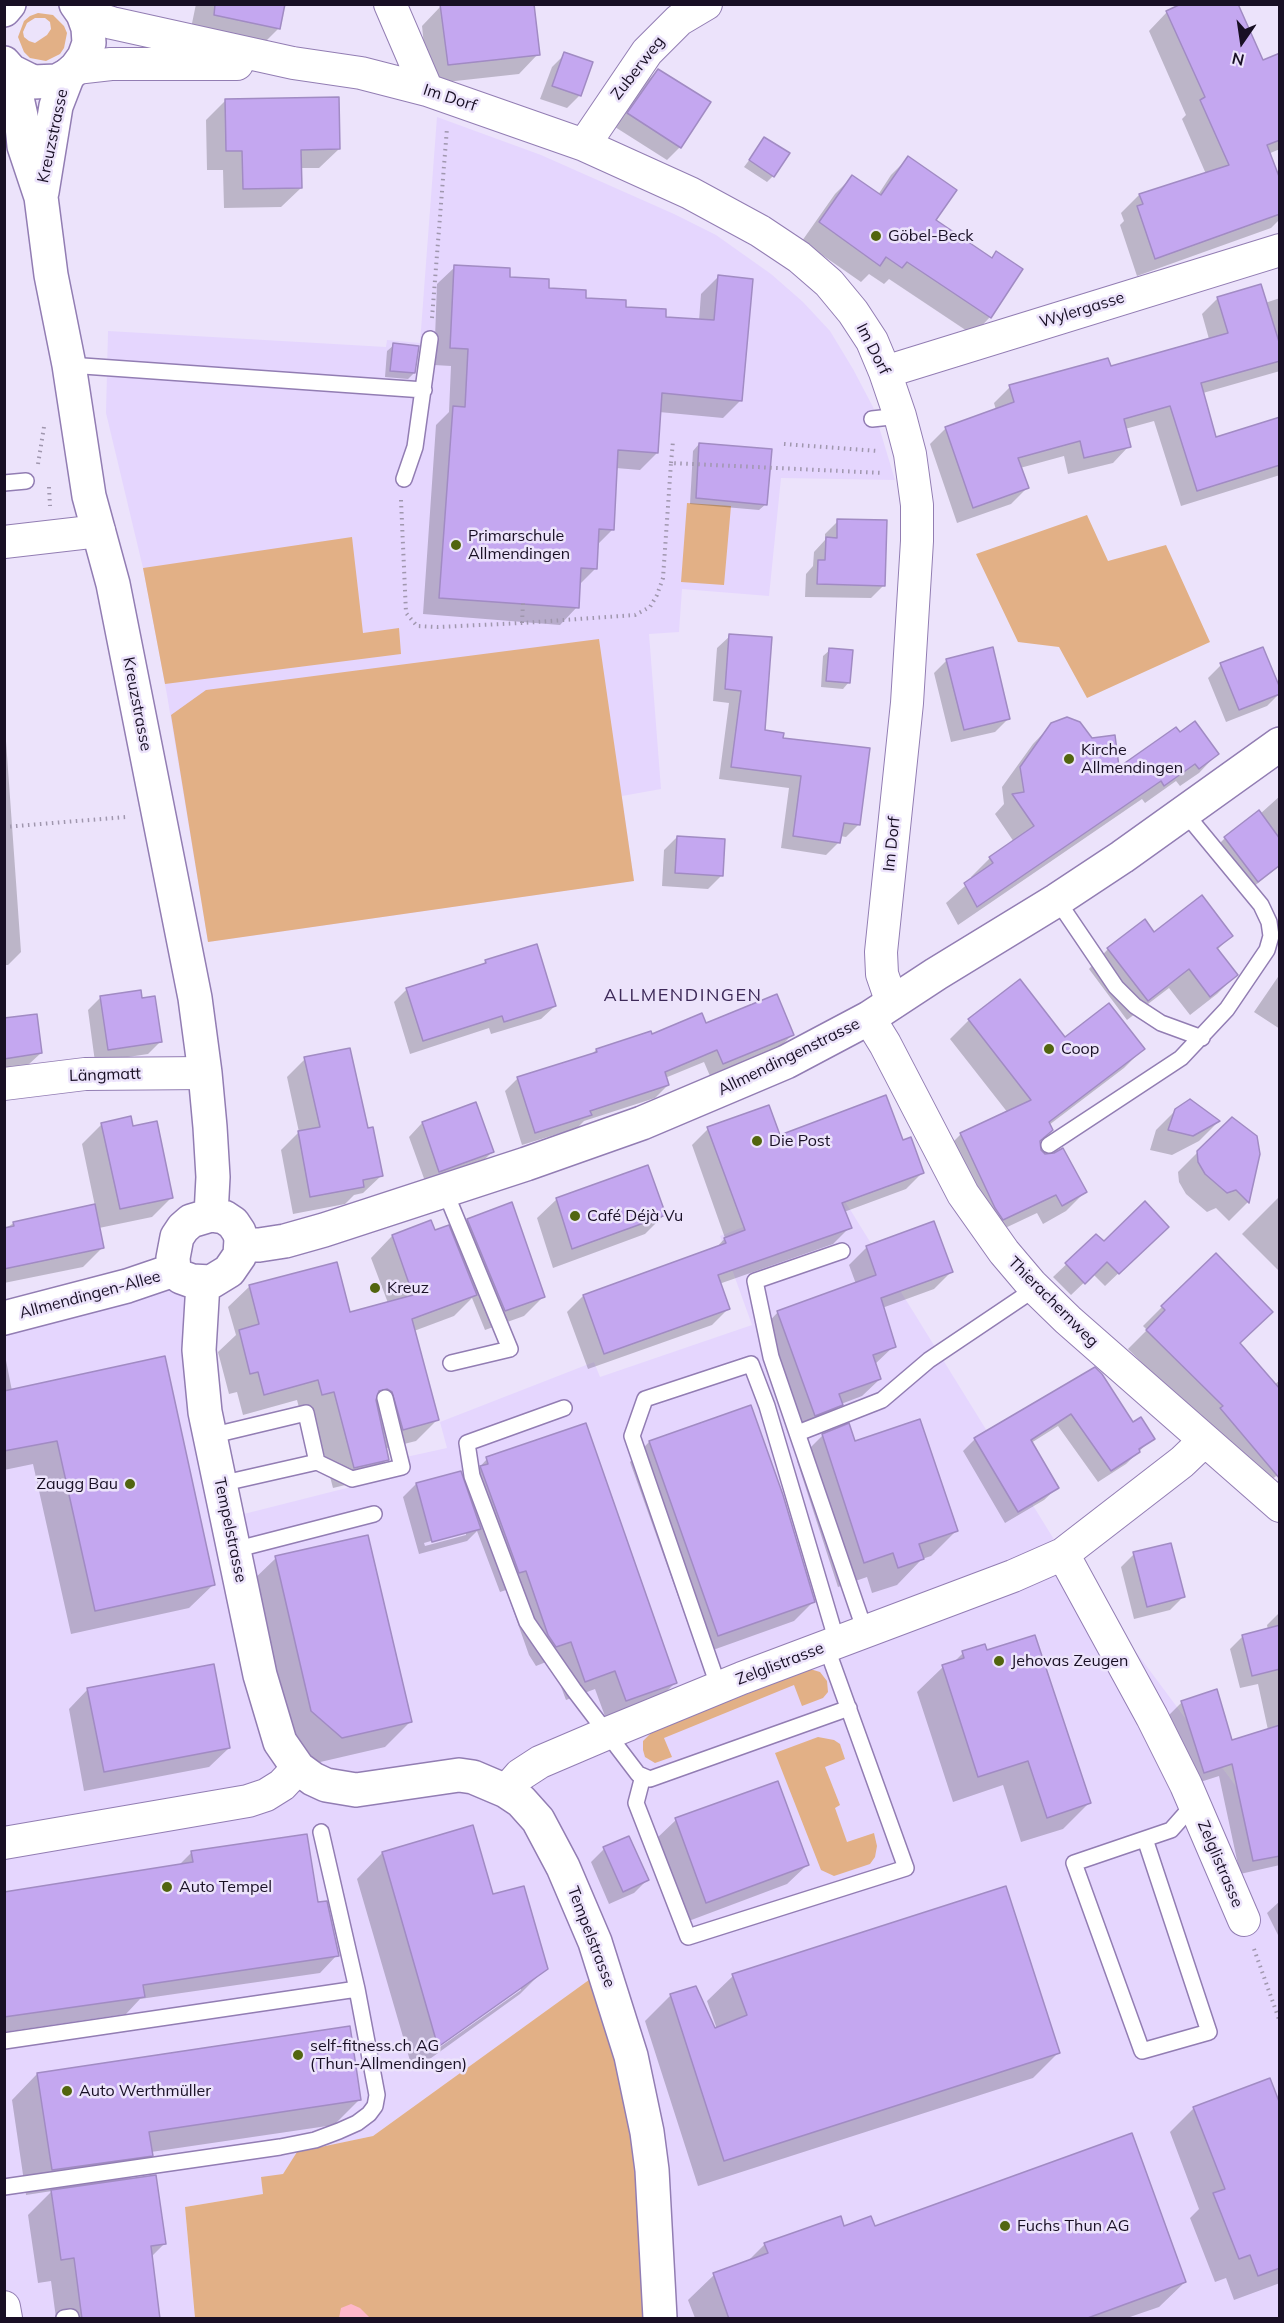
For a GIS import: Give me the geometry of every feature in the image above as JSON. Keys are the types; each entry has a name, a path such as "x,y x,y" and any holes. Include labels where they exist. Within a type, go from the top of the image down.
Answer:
{"street":[{"path":"390,4 427,90"},
{"name":"Zuberweg","path":"584,145 647,52 679,20 706,4"},
{"name":"Im Dorf","path":"80,10 119,25 293,63 361,73 427,90 584,145 690,193 760,231 800,257 829,283 853,312 872,341 885,372 886,418 910,454 917,541 907,704 881,952 880,1011"},
{"name":"Kreuzstrasse","path":"41,197 56,106 72,72 84,57 89,43 88,28 80,10"},
{"name":"Im Dorf","path":"72,72 111,64 293,63"},
{"path":"8,67 33,82 57,81 72,72"},
{"name":"Kreuzstrasse","path":"8,67 21,116 24,146 41,197 51,275 69,365 89,496 113,584 195,998 205,1073 213,1177 211,1215"},
{"name":"Wylergasse","path":"885,372 1280,250"},
{"path":"4,542 99,531"},
{"name":"Allmendingenstrasse","path":"241,1245 285,1241 445,1191 575,1147 680,1108 786,1062 880,1011 1057,900 1185,813 1280,744"},
{"name":"Thierachernweg","path":"880,1011 885,1044 963,1194 1004,1252 1036,1288 1204,1441 1280,1506"},
{"name":"Längmatt","path":"4,1084 85,1074 205,1073"},
{"path":"189,1276 221,1277 229,1271 240,1255 239,1232 233,1223 224,1217 211,1215"},
{"name":"Tempelstrasse","path":"211,1215 191,1221 183,1228 174,1247 189,1276 210,1436 268,1704 280,1742 298,1768 313,1779 342,1789 370,1789 459,1775 473,1777 506,1791 531,1810 551,1841 596,1942 621,2019 647,2132 655,2208 660,2319"},
{"name":"Allmendingen-Allee","path":"4,1318 127,1286 189,1276"},
{"name":"Zelglistrasse","path":"506,1791 520,1775 540,1762 608,1733 719,1688 1013,1576 1063,1554 1182,1462 1204,1441"},
{"name":"Zelglistrasse","path":"1063,1554 1152,1717 1222,1865 1244,1920"},
{"path":"4,1844 248,1801 266,1795 282,1785 298,1768"},
{"path":"4,2307 6,2319"}],"lane":[{"path":"404,479 415,447 430,339"},
{"path":"69,365 424,390"},
{"path":"4,483 26,481"},
{"path":"1049,1145 1181,1058 1227,1009 1267,950 1271,936 1269,922 1261,905 1185,813"},
{"path":"1057,900 1116,987 1135,1006 1161,1023 1202,1038"},
{"path":"445,1191 510,1349 452,1363"},
{"path":"643,1776 636,1803 688,1937 906,1868 849,1708 843,1640 798,1433 771,1357 755,1281 842,1251"},
{"path":"798,1433 882,1400 929,1360 1036,1288"},
{"path":"719,1688 632,1436 645,1399 752,1364 843,1640"},
{"path":"220,1484 317,1462 352,1479 402,1467 384,1398"},
{"path":"564,1408 467,1443 472,1476 527,1622 638,1774 650,1779 849,1708"},
{"path":"210,1436 306,1413 317,1462"},
{"path":"234,1550 374,1514"},
{"path":"1145,1839 1209,2032 1142,2051 1074,1863 1171,1830 1194,1804"},
{"path":"4,2187 247,2153 315,2140 357,2123 369,2114 375,2106 377,2095 357,1989 321,1832"},
{"path":"4,2041 357,1989"}],"path":[{"path":"430,339 447,119"},
{"path":"404,479 401,506 406,612 417,626 522,623 635,615 650,607 663,578 673,441"},
{"path":"784,444 880,451"},
{"path":"671,463 885,473"},
{"path":"522,623 523,603"},
{"path":"4,827 129,817"},
{"path":"1244,1920 1280,2022"}],"shaded area":[{"path":"38,13 53,15 64,26 67,33 64,48 60,54 46,61 30,58 24,52 18,37 24,21","holes":["35,18 45,18 50,22 51,29 47,35 35,43 24,37 23,32 27,23"]},
{"name":"Primarschule Allmendingen","path":"437,117 541,155 674,214 716,235 771,274 803,302 830,331 853,369 873,407 895,480 781,478 769,596 682,589 679,632 649,634 661,789 622,796 634,881 208,942 167,695 143,568 106,413 108,331 386,347 387,340 420,343"},
{"path":"687,503 731,506 724,585 681,582"},
{"path":"1087,515 1108,561 1166,545 1210,642 1087,698 1059,647 1018,642 976,554"},
{"path":"352,537 363,633 399,628 401,654 165,684 143,568"},
{"path":"599,639 634,881 208,942 171,715 206,690"},
{"path":"838,1190 1063,1554 1279,1844 1279,2318 646,2318 593,1977 373,2136 297,2153 283,2174 264,2194 185,2207 195,2318 5,2318 5,1318 192,1281 228,1518 410,1472 406,1457 447,1448 440,1422 594,1362 600,1377 752,1325 720,1236"},
{"path":"810,1669 820,1672 827,1681 828,1692 823,1698 802,1706 794,1685 664,1738 672,1757 655,1763 645,1757 643,1741 653,1731"},
{"path":"818,1737 834,1740 840,1744 845,1759 825,1767 840,1805 835,1808 847,1842 874,1833 877,1846 875,1857 870,1864 834,1876 821,1870 775,1753"},
{"path":"593,1977 618,2059 637,2172 646,2318 195,2318 185,2207 263,2194 261,2177 283,2174 297,2152 373,2136"},
{"path":"351,2304 360,2308 370,2318 339,2318 341,2308"}],"building":[{"path":"215,4 285,4 280,29 214,15"},
{"path":"440,4 534,4 540,55 448,65"},
{"path":"1181,4 1238,4 1263,60 1280,53 1280,140 1267,145 1280,179 1280,214 1155,259 1137,206 1143,204 1139,194 1229,165 1200,100 1205,97 1166,11"},
{"path":"564,52 593,62 581,96 552,86"},
{"path":"658,69 711,102 681,148 627,113"},
{"path":"339,97 340,149 301,150 302,188 243,189 242,151 226,151 225,99"},
{"path":"764,137 790,153 774,177 749,160"},
{"path":"908,156 957,190 936,220 992,258 996,251 1023,269 991,318 907,262 902,268 886,257 880,266 819,222 852,175 881,195"},
{"path":"454,265 510,268 510,277 549,279 549,288 586,290 586,298 626,300 626,307 666,309 666,317 714,320 718,275 753,279 742,401 662,393 658,453 618,450 614,530 599,529 597,569 581,568 579,608 439,598 453,406 465,407 468,349 450,348"},
{"path":"1261,284 1280,345 1280,361 1201,383 1216,437 1280,417 1280,465 1197,491 1170,406 1124,419 1131,447 1084,458 1080,441 1018,458 1029,488 973,508 945,427 1014,402 1009,385 1108,358 1111,366 1228,333 1217,297"},
{"path":"393,343 419,346 415,373 390,371"},
{"path":"699,443 772,449 767,505 696,498"},
{"path":"837,519 887,520 885,586 817,584 818,560 825,560 826,537 837,538"},
{"path":"729,634 772,637 765,730 784,733 783,738 870,748 860,825 844,823 840,843 793,836 801,776 731,767 741,691 725,689"},
{"path":"993,647 1010,719 964,730 946,659"},
{"path":"1263,647 1280,688 1280,694 1239,710 1220,663"},
{"path":"829,648 853,650 850,683 826,681"},
{"path":"1067,717 1080,722 1092,738 1115,735 1119,767 1176,727 1180,732 1195,721 1219,754 1199,769 1195,764 1164,786 1161,781 977,907 964,883 993,863 989,857 1034,826 1012,794 1024,792 1020,767 1051,723"},
{"path":"1259,810 1280,839 1280,865 1258,882 1224,837"},
{"path":"677,836 725,839 723,876 675,873"},
{"path":"1202,895 1233,936 1217,948 1238,975 1210,997 1189,969 1148,1001 1107,948 1145,919 1154,932"},
{"path":"537,944 556,1006 504,1022 502,1016 423,1041 406,988"},
{"path":"1020,979 1065,1037 1109,1003 1145,1049 1049,1122 1053,1130 1040,1141 1041,1150 1045,1154 1054,1153 1063,1148 1087,1192 1062,1206 1056,1195 1003,1220 995,1208 960,1133 1031,1100 968,1019"},
{"path":"141,990 142,998 155,996 162,1042 108,1050 100,996"},
{"path":"777,994 794,1035 723,1064 717,1050 665,1072 669,1085 590,1111 592,1115 535,1133 517,1077 597,1052 596,1049 651,1031 652,1034 702,1013 706,1023"},
{"path":"37,1014 42,1053 4,1059 4,1018"},
{"path":"350,1048 368,1128 373,1127 383,1176 363,1180 364,1187 310,1197 298,1131 320,1127 304,1057"},
{"path":"886,1095 903,1140 911,1137 924,1173 842,1203 852,1228 718,1275 730,1309 604,1354 583,1295 726,1243 724,1238 745,1230 707,1127 769,1105 780,1135"},
{"path":"1190,1099 1220,1121 1193,1136 1168,1130 1175,1109"},
{"path":"476,1102 494,1152 439,1172 422,1122"},
{"path":"131,1116 133,1126 157,1121 173,1198 120,1209 101,1123"},
{"path":"1232,1117 1257,1136 1260,1154 1249,1203 1236,1190 1227,1193 1205,1174 1198,1162 1197,1151"},
{"path":"648,1165 666,1215 572,1249 556,1198"},
{"path":"1145,1201 1169,1227 1119,1274 1107,1262 1085,1284 1065,1263 1096,1234 1104,1241"},
{"path":"512,1202 545,1297 505,1311 467,1219"},
{"path":"95,1204 104,1248 4,1269 4,1228 14,1226 13,1222"},
{"path":"431,1220 435,1230 449,1225 477,1295 412,1319 439,1420 403,1430 392,1392 387,1389 379,1391 376,1400 389,1460 354,1468 334,1392 322,1395 318,1380 264,1395 258,1372 250,1374 239,1330 259,1324 249,1285 337,1262 350,1312 413,1295 392,1235"},
{"path":"934,1221 953,1272 881,1298 896,1347 873,1355 881,1379 839,1394 843,1405 815,1416 777,1311 876,1275 866,1246"},
{"path":"1216,1253 1273,1312 1240,1343 1280,1389 1280,1479 1220,1408 1223,1406 1146,1330 1165,1310 1161,1306"},
{"name":"Zaugg Bau","path":"165,1356 215,1585 95,1611 57,1441 4,1451 4,1391"},
{"path":"1095,1367 1133,1422 1141,1417 1155,1439 1111,1471 1071,1414 1031,1440 1059,1488 1018,1512 974,1438"},
{"path":"751,1405 783,1495 815,1602 718,1636 649,1441"},
{"path":"920,1419 958,1531 919,1544 924,1559 898,1568 893,1553 864,1563 822,1434 849,1423 855,1441"},
{"path":"586,1423 677,1683 626,1701 615,1671 585,1682 571,1642 556,1647 548,1635 526,1571 519,1573 480,1466 488,1464 486,1457"},
{"path":"461,1471 481,1529 432,1542 416,1483"},
{"path":"368,1535 412,1722 342,1738 311,1711 275,1556"},
{"path":"1171,1543 1185,1597 1147,1607 1133,1552"},
{"path":"1280,1625 1280,1669 1252,1676 1242,1635"},
{"path":"1035,1635 1091,1803 1047,1818 1028,1761 978,1777 942,1665 964,1658 962,1651 985,1644 987,1650"},
{"path":"214,1664 230,1748 104,1772 87,1688"},
{"path":"1217,1689 1232,1740 1280,1725 1280,1856 1253,1861 1232,1764 1204,1773 1181,1701"},
{"path":"778,1781 809,1865 706,1903 675,1818"},
{"path":"473,1825 493,1894 524,1886 548,1969 438,2047 382,1852"},
{"path":"307,1834 318,1902 327,1901 339,1956 143,1985 145,1997 4,2017 4,1892 193,1862 191,1851"},
{"path":"629,1836 649,1880 623,1892 603,1847"},
{"path":"1006,1886 1060,2053 724,2161 670,1994 696,1986 715,2028 747,2015 732,1974"},
{"path":"350,2026 361,2100 149,2132 153,2156 52,2170 37,2073"},
{"path":"1270,2078 1280,2104 1280,2268 1258,2276 1250,2255 1239,2259 1213,2193 1225,2189 1193,2107"},
{"name":"Fuchs Thun AG","path":"1132,2133 1186,2282 1085,2319 729,2319 713,2273 768,2253 764,2243 841,2216 844,2226 871,2216 875,2226"},
{"path":"156,2175 166,2244 151,2246 160,2319 82,2319 74,2258 61,2260 51,2190"}],"place":[{"name":"Göbel-Beck","path":"876,236"},
{"name":"Primarschule Allmendingen","path":"456,545"},
{"name":"Kirche Allmendingen","path":"1069,759"},
{"name":"Coop","path":"1049,1049"},
{"name":"Die Post","path":"757,1141"},
{"name":"Café Déjà Vu","path":"575,1216"},
{"name":"Kreuz","path":"375,1288"},
{"name":"Zaugg Bau","path":"130,1484"},
{"name":"Jehovas Zeugen","path":"999,1661"},
{"name":"Auto Tempel","path":"167,1887"},
{"name":"self-fitness.ch AG (Thun-Allmendingen)","path":"298,2055"},
{"name":"Auto Werthmüller","path":"67,2091"},
{"name":"Fuchs Thun AG","path":"1005,2226"}],"district":[{"name":"ALLMENDINGEN","path":"683,996"}]}
